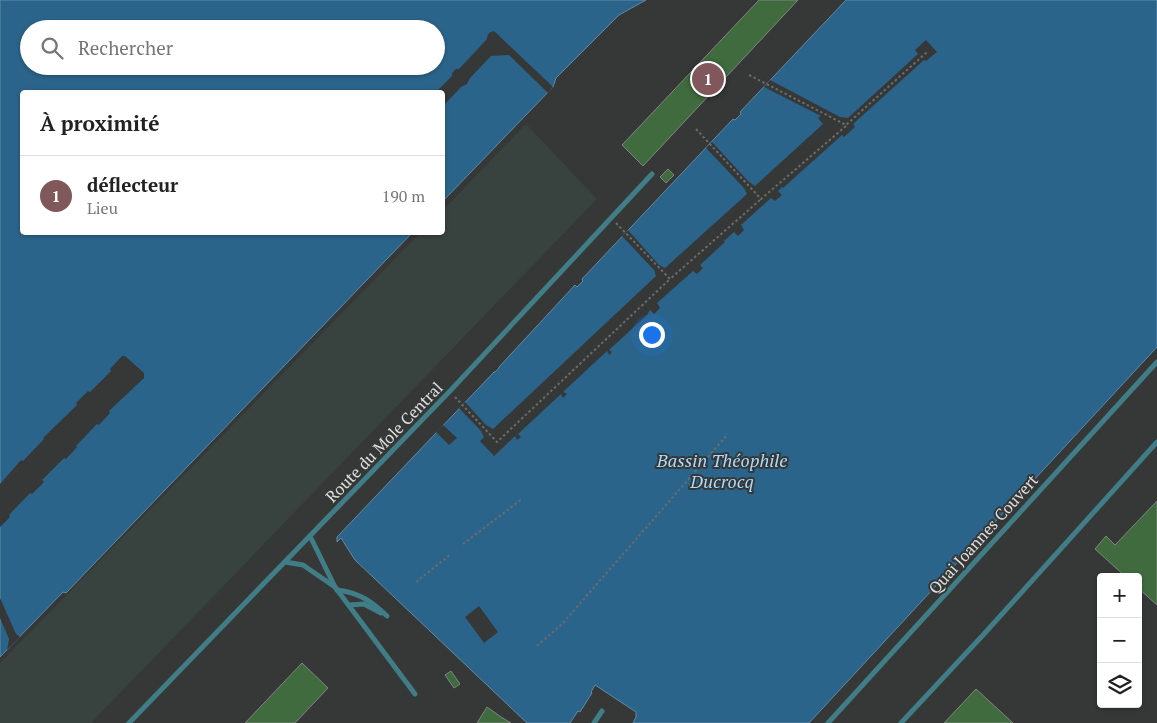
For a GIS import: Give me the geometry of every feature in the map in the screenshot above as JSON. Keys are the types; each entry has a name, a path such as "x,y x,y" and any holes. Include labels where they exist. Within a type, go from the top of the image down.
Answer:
{"lane":[{"name":"Route du Mole Central","path":"129,723 450,392 652,174"},
{"name":"Quai Joannes Couvert","path":"828,723 1157,362"},
{"path":"900,723 984,634 1157,442"},
{"path":"310,536 336,588 415,694"},
{"path":"285,562 303,565 336,588 370,601 387,616 364,604 349,605"},
{"path":"594,723 602,711"}],"path":[{"path":"450,392 497,442 670,279 846,126 927,52"},
{"path":"748,74 846,126"},
{"path":"696,129 761,199"},
{"path":"622,229 670,279"},
{"path":"537,646 562,624 728,434"},
{"path":"463,544 522,499"},
{"path":"416,582 450,555"}],"shaded area":[{"path":"526,124 597,199 91,723 0,723 0,663 418,235 445,235 445,208"}],"water":[{"path":"0,0 646,0 619,15 556,78 553,87 445,199 445,90 20,90 20,235 410,235 66,593 63,592 0,657"},
{"name":"Bassin Théophile Ducrocq","path":"846,0 1157,0 1157,347 809,723 633,723 636,712 595,685 580,712 578,711 570,723 527,723 355,560 341,538 337,542 337,537 499,368 575,285 577,287 583,281 582,279 733,119 735,120 741,114 740,112"}],"pier":[{"path":"494,31 553,87 548,93 509,55 491,56 470,78 467,84 461,87 445,104 445,90 438,90 452,76 452,73 459,69 487,39 489,33"},
{"path":"926,40 937,52 926,61 924,60 853,124 855,127 844,137 842,135 782,187 778,191 782,195 775,201 771,198 741,225 744,230 738,236 734,232 700,265 703,268 697,274 693,271 657,303 660,308 654,314 650,310 609,350 612,352 609,355 607,351 563,392 567,394 563,398 561,394 518,434 521,437 517,440 515,436 494,456 480,441 484,437 481,431 459,408 465,402 486,425 493,429 656,276 654,270 622,236 628,230 659,265 665,268 747,194 744,188 706,148 712,142 755,186 823,124 818,118 821,116 764,87 770,80 840,117 848,118 918,54 915,50"},
{"path":"122,356 125,356 144,373 144,378 109,411 110,413 99,425 97,424 66,459 64,458 42,480 44,482 32,494 30,493 0,527 0,484 21,460 23,461 43,438 77,405 76,403 111,371 110,369"},
{"path":"443,425 457,438 449,445 436,432"},
{"path":"0,598 16,634 20,637 7,650 9,639 0,618"},
{"path":"479,606 498,632 484,643 465,617"}],"building":[{"path":"759,0 798,0 643,166 622,145"},
{"path":"668,169 674,175 666,183 660,177"},
{"path":"1157,501 1157,605 1142,592 1142,573 1122,573 1095,549 1106,536 1115,545"},
{"path":"302,663 328,688 295,723 245,723"},
{"path":"451,671 460,684 454,688 445,675"},
{"path":"976,689 1013,723 944,723"},
{"path":"487,707 501,717 511,723 477,723"}],"place":[{"name":"déflecteur","path":"708,79"}]}
